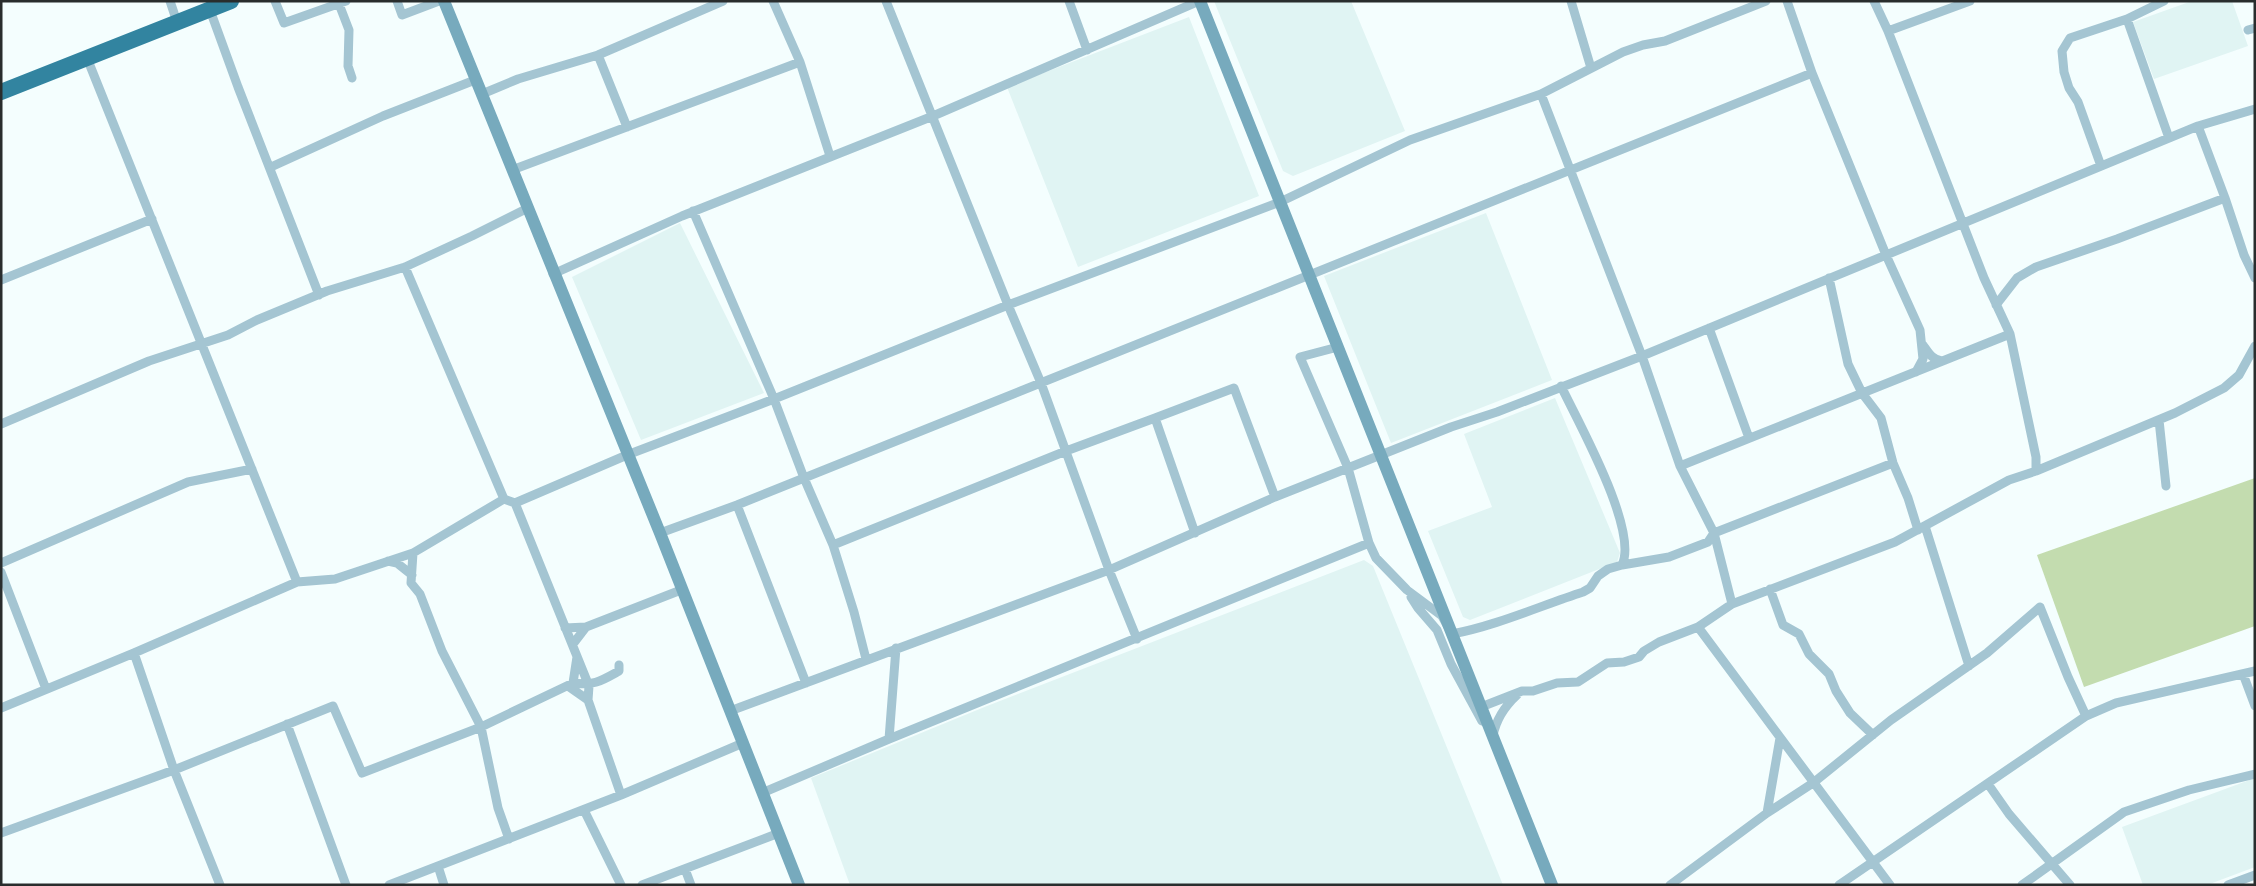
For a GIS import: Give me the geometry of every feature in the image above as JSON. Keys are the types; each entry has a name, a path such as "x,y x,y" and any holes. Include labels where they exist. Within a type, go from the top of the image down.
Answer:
{"highway":[{"path":"1,92 232,1"}],"main road":[{"path":"444,1 660,533 799,885"},
{"path":"1199,1 1552,885"}],"street":[{"path":"170,1 177,22"},
{"path":"275,1 284,23 342,3 349,30 348,66 352,78"},
{"path":"397,1 402,15 440,1"},
{"path":"482,94 518,79 598,55 723,1"},
{"path":"773,1 800,62 830,156"},
{"path":"886,1 1041,383 1109,570 1137,639"},
{"path":"1069,1 1087,50"},
{"path":"554,274 693,211 933,116 1199,1"},
{"path":"1571,1 1592,68"},
{"path":"1,708 297,582 335,579 413,553 504,499 515,502 627,455 774,399 1008,305 1280,202 1410,140 1542,94 1623,52 1643,45 1665,41 1766,1"},
{"path":"1787,1 1812,73 1886,254 1914,314 1923,344 1929,354 1937,361 1942,362"},
{"path":"1874,1 1888,31 1996,305 2010,334 2036,457 2036,471"},
{"path":"1888,31 1970,1"},
{"path":"2101,166 2078,102 2064,72 2062,51 2070,38 2127,19 2164,1"},
{"path":"210,10 319,295"},
{"path":"2127,19 2169,138"},
{"path":"598,55 627,127"},
{"path":"87,58 297,582"},
{"path":"512,170 800,62"},
{"path":"660,533 737,505 1812,73"},
{"path":"271,167 383,116 475,80"},
{"path":"1542,94 1642,356 1680,466 1714,533 1732,604"},
{"path":"730,711 1109,570 1275,497 1451,427 1497,412 1642,356 2198,126 2255,109"},
{"path":"2198,126 2252,265 2255,278"},
{"path":"1996,305 2017,278 2036,267 2225,198"},
{"path":"1,424 149,361 203,345 319,295 405,267 528,208"},
{"path":"693,211 774,399 804,478 833,545 854,612 866,659"},
{"path":"1,280 152,219"},
{"path":"405,267 504,499"},
{"path":"1829,278 1841,328 1844,350 1854,380 1881,418 1893,463 1922,528 1969,666"},
{"path":"1709,328 1749,438"},
{"path":"1680,466 2010,334"},
{"path":"1916,372 1923,359 1923,344"},
{"path":"1481,707 1522,691 1533,691 1557,683 1578,682 1608,663 1624,662 1639,657 1644,651 1659,642 1698,627 1732,604 1844,563 1922,528 2008,480 2036,471 2159,420 2224,388 2239,375 2252,358 2255,346"},
{"path":"1338,347 1300,357 1348,468 1369,543 1376,558 1407,590 1442,616 1452,634 1480,628 1498,620 1583,592 1590,588 1598,576 1608,569 1622,564 1669,558 1708,542 1714,533 1893,463"},
{"path":"1561,386 1615,498 1626,551 1622,564"},
{"path":"833,545 1066,451 1234,388 1275,497"},
{"path":"1155,418 1195,533"},
{"path":"2159,420 2166,486"},
{"path":"1,563 188,482 252,469"},
{"path":"515,502 589,686 588,700 621,795"},
{"path":"737,505 806,682"},
{"path":"762,793 889,739 1369,543"},
{"path":"413,553 411,582 420,594 442,651 481,727 498,808 509,839"},
{"path":"388,561 397,563 412,575"},
{"path":"1,572 46,689"},
{"path":"1770,589 1783,625 1799,634 1809,654 1829,674 1836,691 1850,713 1873,735"},
{"path":"565,628 586,627 681,590"},
{"path":"1407,590 1418,608 1437,630 1460,681 1494,742"},
{"path":"1670,885 1969,666 2040,607 2065,671 2086,716"},
{"path":"573,644 586,627"},
{"path":"1698,627 1890,885"},
{"path":"889,739 896,648"},
{"path":"134,653 174,770 220,885"},
{"path":"571,685 577,655"},
{"path":"1,833 174,770 334,706 362,773 481,727 571,685 589,686 619,671 619,664"},
{"path":"1839,885 2086,716 2116,703 2255,671"},
{"path":"2243,674 2255,706"},
{"path":"571,685 588,700"},
{"path":"1494,742 1495,724 1501,713 1522,691"},
{"path":"287,724 346,885"},
{"path":"1768,813 1780,738"},
{"path":"390,885 584,810 743,743"},
{"path":"2022,885 2124,812 2189,790 2255,774"},
{"path":"1988,784 2050,864 2070,885"},
{"path":"584,810 621,885"},
{"path":"642,885 778,833"},
{"path":"438,866 444,885"},
{"path":"685,869 691,885"},
{"path":"2228,885 2255,875"}],"shaded area":[{"path":"1214,1 1351,1 1405,131 1293,176 1283,171"},
{"path":"2192,1 2232,1 2248,46 2154,79 2133,22"},
{"path":"1189,17 1259,196 1078,267 1007,87"},
{"path":"1486,213 1552,380 1391,443 1324,276"},
{"path":"680,223 764,393 641,440 572,277"},
{"path":"1555,398 1620,553 1617,562 1470,620 1463,617 1428,531 1492,507 1464,434"},
{"path":"1364,560 1373,566 1503,885 850,885 811,778 987,706"},
{"path":"2255,778 2255,867 2207,885 2143,885 2122,827"}],"green space":[{"path":"2255,478 2255,626 2084,687 2037,555"}]}
